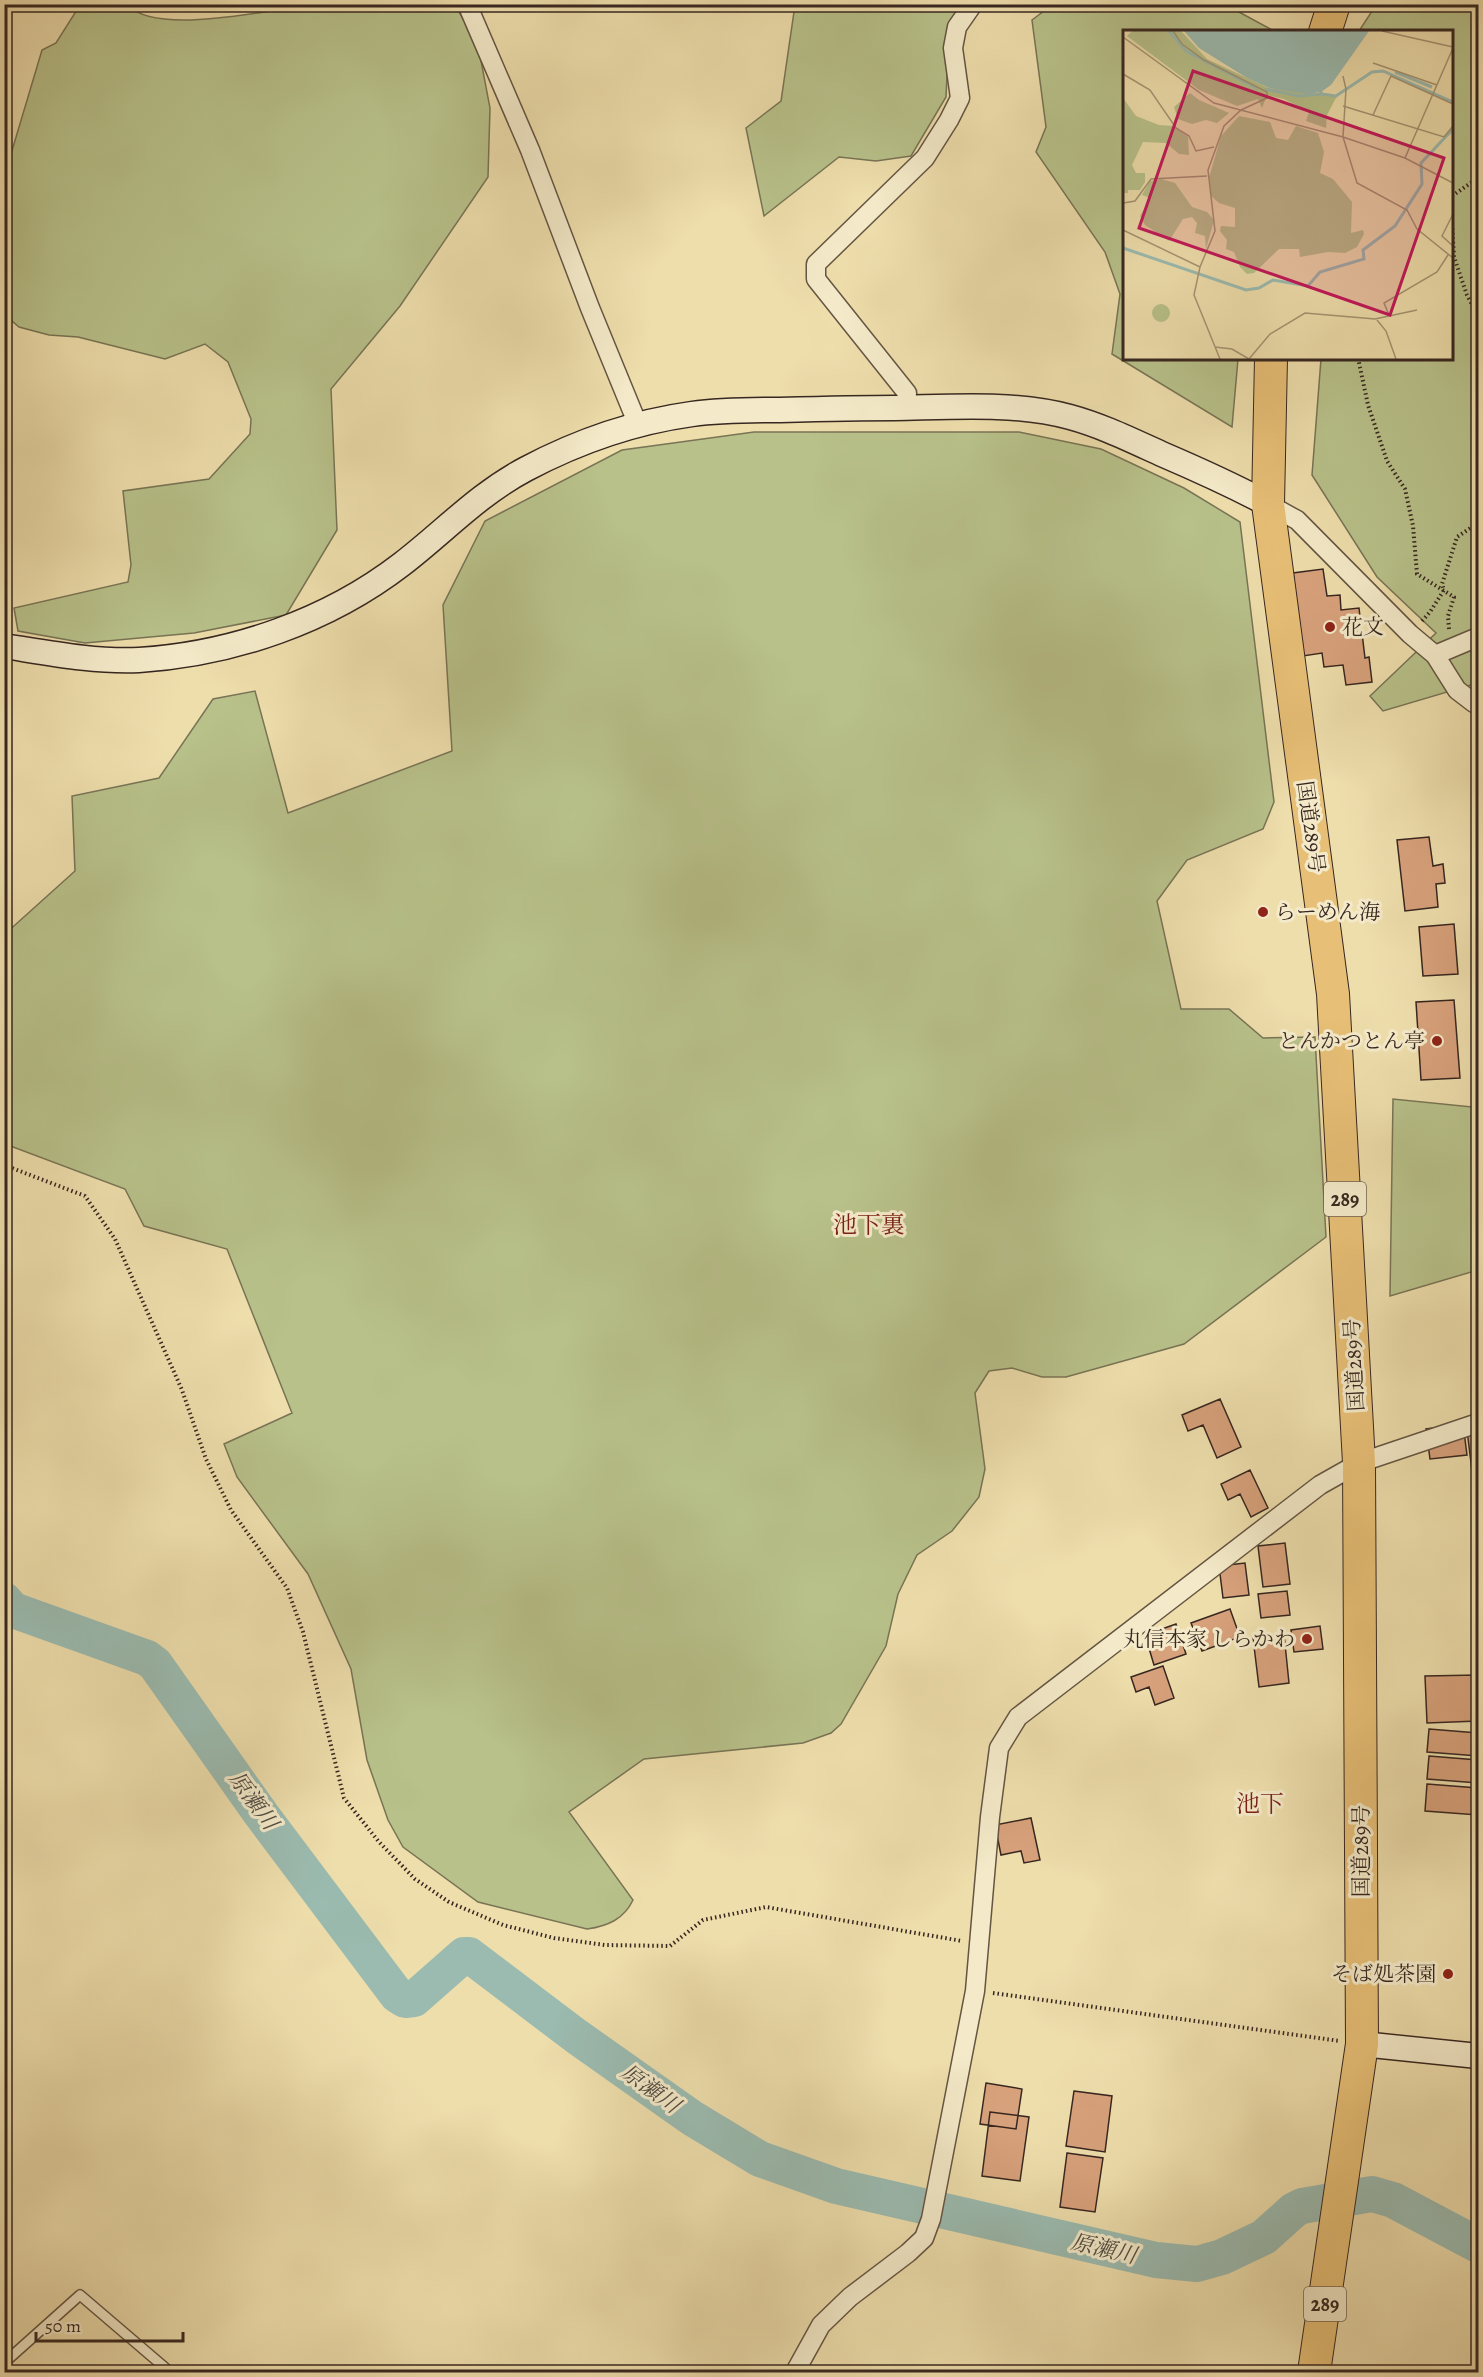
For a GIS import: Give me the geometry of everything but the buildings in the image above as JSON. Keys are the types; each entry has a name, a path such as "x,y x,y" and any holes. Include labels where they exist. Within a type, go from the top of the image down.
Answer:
{"highway":[{"path":"1326,30 1334,4"},
{"name":"国道289号","path":"1271,360 1268,504 1334,994 1359,1462 1362,2044 1314,2373"}],"street":[{"path":"467,4 530,150 590,308 638,425"},
{"path":"906,408 907,393 816,279 816,264 925,158 949,120 960,98 953,48 957,27 974,4"},
{"path":"4,646 76,658 137,660 195,653 254,640 306,620 356,596 403,564 472,503 522,471 576,445 638,425 693,414 736,411 1003,407 1067,416 1107,429 1233,485 1297,520 1410,634 1435,655 1457,690 1474,703 1479,702"},
{"path":"1435,655 1479,637"},
{"path":"795,2373 821,2325 850,2297 924,2238 933,2210 975,1991 990,1817 999,1748 1018,1717 1320,1485 1359,1462 1479,1423"},
{"path":"1362,2044 1479,2056"}],"lane":[{"path":"4,2363 80,2295 170,2373"}],"path":[{"path":"1453,195 1479,178"},
{"path":"1453,240 1454,257 1467,295 1479,316"},
{"path":"1358,360 1368,405 1387,461 1405,489 1413,526 1417,574 1454,597 1448,616 1449,631 1460,644"},
{"path":"1444,590 1442,584 1457,537 1479,523"},
{"path":"1410,634 1430,612 1444,590"},
{"path":"4,1165 84,1196 115,1239 182,1389 207,1459 231,1510 287,1588 306,1642 344,1798 379,1842 415,1879 448,1902 503,1925 554,1938 605,1945 670,1946 703,1920 766,1907 978,1944"},
{"path":"975,1991 1362,2044"}],"green space":[{"path":"80,5 127,5 140,13 158,18 200,20 280,10 285,5 455,5 478,45 490,108 488,177 400,306 331,389 337,530 286,615 194,633 85,643 18,631 14,608 128,582 131,565 123,491 209,479 250,434 251,419 228,362 205,344 165,359 78,337 49,335 19,327 5,315 5,174 42,50 56,43"},
{"path":"795,5 962,5 949,33 946,97 911,156 876,161 839,157 764,216 746,128 781,101"},
{"path":"1052,5 1226,5 1272,30 1123,30 1123,360 1238,360 1232,427 1112,354 1120,294 1105,252 1036,152 1046,127 1032,20"},
{"path":"1376,5 1478,5 1478,687 1474,684 1383,711 1370,696 1436,633 1377,577 1312,475 1321,360 1453,360 1453,30 1360,30"},
{"path":"754,432 1019,432 1101,449 1184,488 1240,522 1274,802 1263,829 1187,860 1157,901 1181,1009 1229,1009 1263,1038 1315,1037 1326,1237 1184,1344 1066,1377 1042,1377 1012,1368 989,1371 975,1393 985,1469 979,1497 952,1531 917,1555 898,1594 886,1646 841,1724 831,1733 803,1743 644,1759 569,1812 633,1900 625,1912 614,1921 587,1929 478,1902 403,1847 388,1820 367,1760 351,1669 308,1574 237,1477 224,1444 292,1413 227,1249 144,1226 125,1189 5,1144 5,934 75,871 72,796 159,778 213,699 255,691 288,813 452,751 443,605 485,521 622,450"},
{"path":"1478,1089 1478,1270 1390,1296 1393,1099 1472,1107"}],"waterway":[{"name":"原瀬川","path":"4,1600 13,1610 147,1658 155,1664 261,1814 397,1995 405,2000 414,1999 464,1955 469,1955 576,2036 692,2118 760,2159 836,2186 1156,2260 1197,2264 1222,2257 1264,2237 1294,2210 1302,2206 1372,2194 1393,2200 1478,2245"}],"place":[{"name":"花文","path":"1330,627"},
{"name":"らーめん海","path":"1263,912"},
{"name":"とんかつとん亭","path":"1437,1041"},
{"name":"丸信本家 しらかわ","path":"1307,1639"},
{"name":"そば処茶園","path":"1448,1974"}],"district":[{"name":"池下裏","path":"869,1225"},
{"name":"池下","path":"1260,1804"}]}
